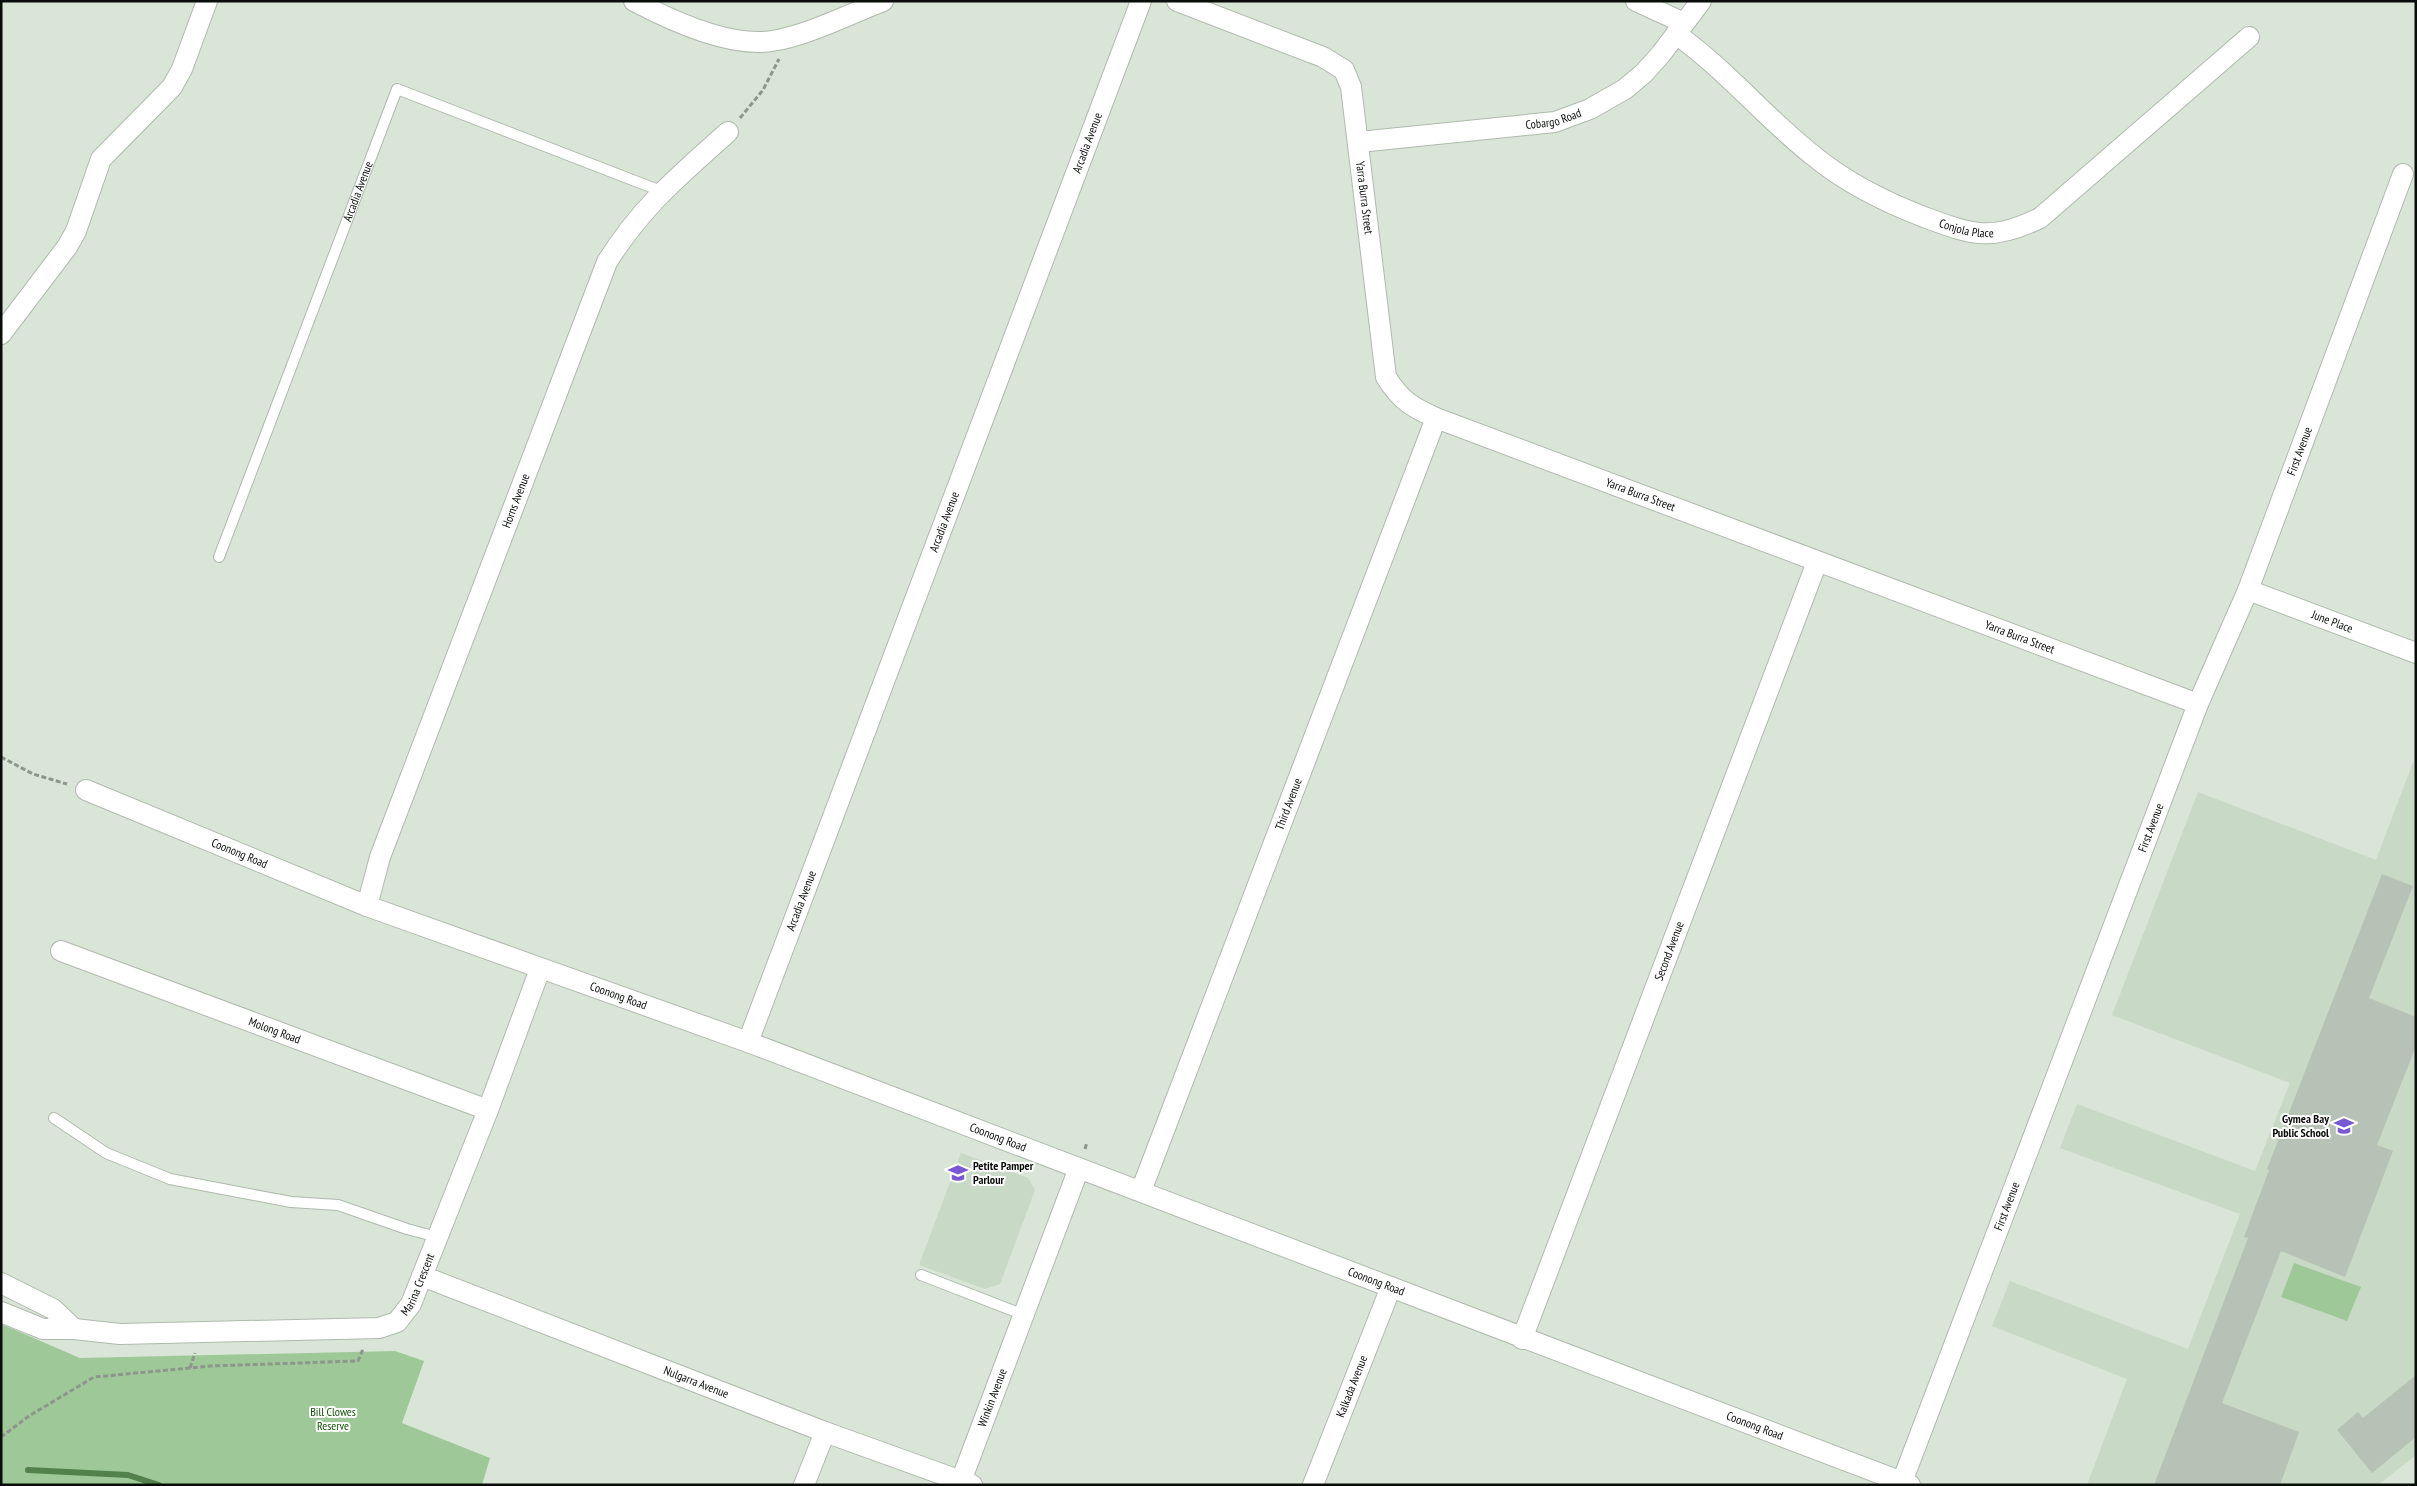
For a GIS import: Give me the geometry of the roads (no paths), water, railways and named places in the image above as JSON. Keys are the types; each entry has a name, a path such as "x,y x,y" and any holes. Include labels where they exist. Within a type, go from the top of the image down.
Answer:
{"street":[{"path":"1,334 67,247 76,231 101,159 172,87 182,68 207,1"},
{"path":"634,1 683,24 732,38 770,41 791,36 883,1"},
{"name":"Arcadia Avenue","path":"748,1042 1141,1"},
{"name":"Yarra Burra Street","path":"1177,1 1323,57 1344,70 1351,87 1359,142 1386,377 1395,392 1410,406 1436,418 2198,704"},
{"name":"Conjola Place","path":"1636,1 1680,29 1708,59 1797,142 1848,181 1878,198 1905,210 1948,226 1988,234 2015,230 2040,218 2249,37"},
{"name":"Cobargo Road","path":"1359,142 1555,122 1590,109 1625,89 1644,73 1702,1"},
{"name":"Horns Avenue","path":"366,906 380,857 599,281 619,243 661,191 728,132"},
{"name":"First Avenue","path":"1906,1483 2198,704 2248,590 2403,174"},
{"name":"Third Avenue","path":"1140,1191 1436,418"},
{"name":"Second Avenue","path":"1522,1339 1817,562"},
{"name":"June Place","path":"2248,590 2416,653"},
{"name":"Coonong Road","path":"86,790 366,906 748,1042 1391,1287 1522,1339 1906,1483"},
{"name":"Molong Road","path":"61,951 488,1110"},
{"name":"Marina Crescent","path":"1,1312 43,1329 74,1329 120,1334 387,1327 405,1314 422,1276 488,1110 540,969"},
{"name":"Winkin Avenue","path":"966,1483 1024,1315 1079,1168"},
{"name":"Nulgarra Avenue","path":"422,1276 825,1432 966,1483"},
{"path":"1,1283 53,1310 74,1329"},
{"name":"Kalkada Avenue","path":"1312,1485 1391,1287"},
{"path":"804,1485 825,1432"}],"lane":[{"name":"Arcadia Avenue","path":"218,557 397,89 661,191"},
{"path":"54,1118 106,1153 170,1179 290,1202 338,1205 407,1229 437,1237"},
{"path":"921,1275 1024,1315"}],"waterway":[{"path":"28,1470 128,1475 159,1485"}],"place":[{"name":"Gymea Bay Public School","path":"2344,1126"},
{"name":"Petite Pamper Parlour","path":"958,1173"}],"park label":[{"name":"Bill Clowes Reserve","path":"333,1419"}]}
